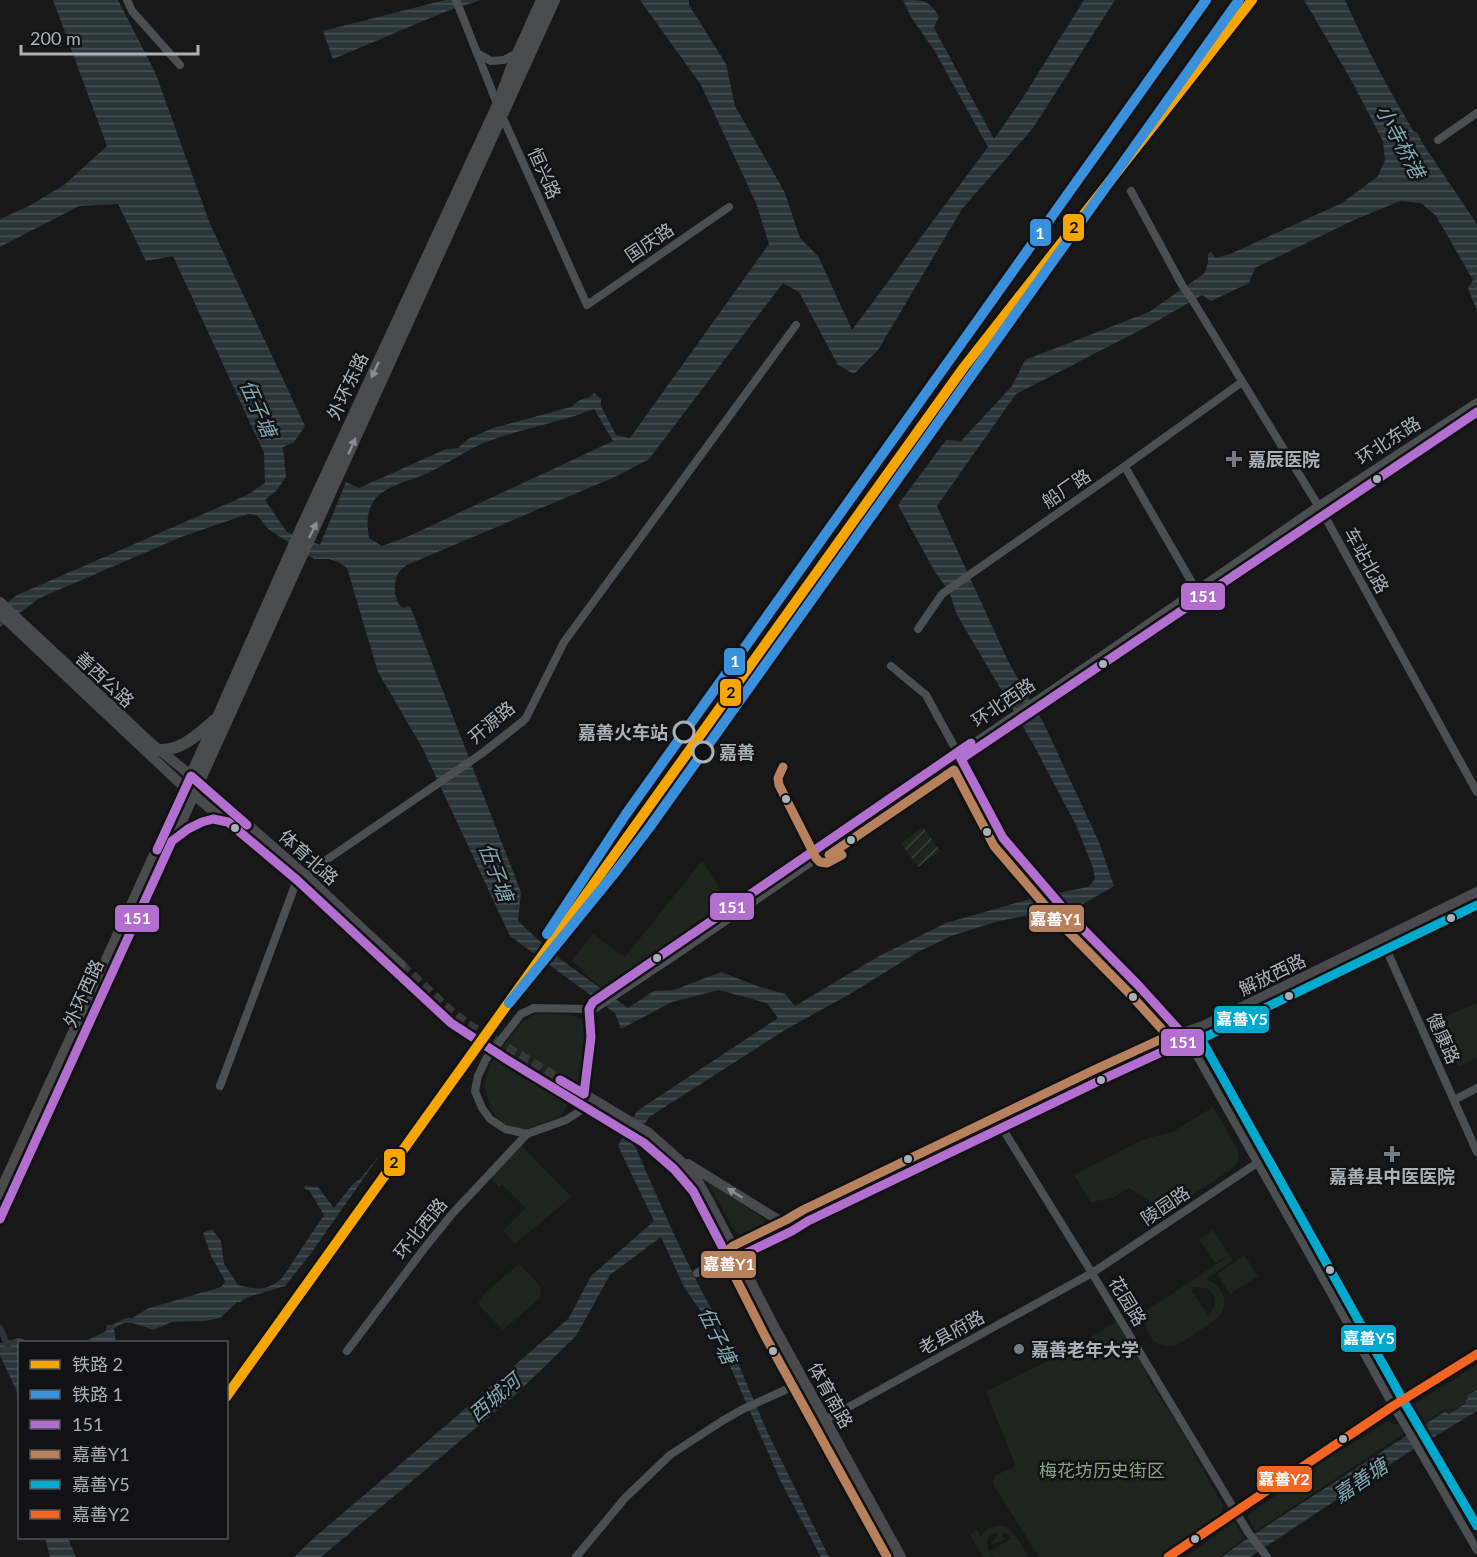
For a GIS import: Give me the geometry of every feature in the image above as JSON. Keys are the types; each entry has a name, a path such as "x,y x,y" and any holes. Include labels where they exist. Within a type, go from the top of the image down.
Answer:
{"highway":[{"name":"外环东路","path":"517,69 519,52 542,0"},
{"name":"外环东路","path":"192,785 218,717 295,556 328,500 517,69 554,0"},
{"name":"外环东路","path":"192,785 295,556 303,525 500,111"},
{"path":"158,750 167,750 189,742 218,717"},
{"name":"外环西路","path":"0,1219 172,841 192,785"},
{"name":"外环西路","path":"0,1194 192,785"},
{"path":"172,841 202,822 213,819 228,822"}],"main road":[{"name":"善西公路","path":"0,602 23,631 192,785"},
{"name":"善西公路","path":"0,614 23,631 158,750 192,785"},
{"name":"体育北路","path":"192,785 228,822 301,878"},
{"name":"体育北路","path":"192,785 301,878 398,968"},
{"name":"解放西路","path":"1383,942 1477,891"},
{"name":"解放西路","path":"733,1254 792,1231 1128,1059 1184,1037 1203,1026 1477,900"},
{"path":"615,1119 585,1107 563,1088 584,1094 615,1119 785,1224"},
{"name":"解放西路","path":"733,1254 785,1224 1000,1125"},
{"path":"646,1138 693,1191 733,1254"},
{"path":"675,1155 696,1178 733,1254"},
{"name":"体育南路","path":"733,1254 892,1557"},
{"name":"体育南路","path":"800,1383 825,1420 901,1557"}],"street":[{"path":"127,0 132,11 180,65"},
{"name":"恒兴路","path":"456,0 500,111 587,305"},
{"path":"477,53 491,61 504,60 519,52"},
{"path":"1438,140 1477,113"},
{"name":"车站北路","path":"1131,191 1182,285 1324,515 1477,792"},
{"name":"国庆路","path":"587,305 729,207"},
{"name":"开源路","path":"301,878 481,754 526,718 564,642 796,325"},
{"name":"船厂路","path":"918,629 942,594 1125,467 1242,382"},
{"name":"环北东路","path":"1318,506 1477,402"},
{"name":"环北东路","path":"1324,515 1477,412"},
{"path":"1125,467 1198,594"},
{"name":"环北西路","path":"593,1007 1198,594 1318,506"},
{"name":"环北西路","path":"1198,594 1324,515"},
{"path":"891,666 926,695 1003,838 1046,890 1138,985 1184,1037 1477,1550"},
{"path":"220,1086 301,878"},
{"name":"健康路","path":"1383,942 1477,1152"},
{"path":"527,1134 505,1130 490,1119 482,1108 475,1091 478,1076 486,1059 521,1014 534,1008 593,1007 584,1094"},
{"path":"1454,1100 1477,1088"},
{"name":"环北西路","path":"347,1351 452,1214 527,1134 566,1120 585,1107"},
{"name":"花园路","path":"1000,1125 1248,1532 1267,1557"},
{"name":"陵园路","path":"1092,1273 1257,1163"},
{"name":"解放西路","path":"697,1272 733,1254"},
{"name":"老县府路","path":"825,1420 1092,1273"},
{"path":"1168,1557 1393,1406 1477,1354"},
{"path":"576,1557 625,1498 670,1455 743,1409 800,1383"}],"green space":[{"path":"923,827 940,851 918,867 901,843"},
{"path":"702,861 730,904 605,990 583,973 572,960 593,934 625,957"},
{"path":"1477,1003 1477,1058 1459,1067 1436,1020"},
{"path":"537,1014 569,1015 587,1022 589,1038 584,1077 561,1116 528,1130 518,1129 507,1126 497,1118 490,1107 484,1085 492,1063 509,1038 522,1022"},
{"path":"1213,1107 1238,1150 1237,1163 1232,1169 1166,1212 1129,1188 1113,1198 1091,1202 1074,1175 1142,1140 1174,1131"},
{"path":"522,1146 571,1197 515,1244 503,1231 526,1208 502,1184 499,1187 490,1177 508,1155"},
{"path":"707,1181 765,1220 765,1225 747,1234 739,1234 735,1231"},
{"path":"1213,1230 1229,1255 1215,1263 1199,1239"},
{"path":"1230,1255 1233,1261 1206,1279 1220,1289 1224,1299 1223,1310 1210,1324 1179,1344 1164,1346 1158,1344 1150,1336 1146,1319 1142,1314","holes":["1195,1287 1206,1288 1214,1295 1215,1306 1208,1315 1191,1290"]},
{"path":"1244,1255 1258,1276 1230,1294 1217,1274"},
{"path":"519,1264 541,1287 540,1298 503,1330 478,1304 487,1291"},
{"name":"梅花坊历史街区","path":"1117,1321 1148,1374 1147,1377 1181,1430 1223,1506 1217,1522 1164,1557 1039,1557 993,1484 994,1476 1014,1467 1015,1464 986,1392 1073,1348"},
{"path":"1477,1365 1477,1389 1470,1394 1465,1403 1449,1413 1447,1410 1443,1411 1416,1427 1411,1417 1416,1403"},
{"path":"1387,1422 1400,1425 1405,1433 1256,1531 1247,1516 1319,1464"},
{"path":"1234,1522 1245,1538 1219,1557 1185,1557"},
{"path":"1005,1526 1013,1533 1028,1557 993,1557 990,1551 1011,1539 1007,1534 1001,1532 1005,1540 990,1545 999,1532 988,1538 988,1549 992,1557 983,1557 970,1534 977,1530 981,1537 989,1528"}],"water":[{"path":"53,0 118,0 155,72 210,224 305,426 294,442 283,447 286,477 277,490 265,500 287,532 320,545 346,482 359,488 446,449 458,448 468,439 493,428 571,407 594,393 601,399 601,406 616,435 630,438 769,244 756,203 701,85 640,0 689,0 689,5 726,64 735,106 784,191 800,238 818,256 852,330 988,147 934,50 911,17 903,0 925,2 939,16 934,28 994,139 1084,0 1115,0 1033,128 962,209 878,350 854,374 838,365 799,292 783,283 649,459 617,476 407,565 397,576 395,591 397,601 403,608 410,606 521,892 518,921 556,956 628,1008 654,991 674,990 721,972 785,994 795,1006 879,956 946,923 1037,897 1088,887 1095,879 1077,827 1032,742 957,615 949,591 935,572 898,505 946,440 961,441 1012,386 1025,360 1149,312 1205,273 1208,254 1211,252 1216,258 1230,254 1342,203 1378,176 1385,160 1383,141 1350,78 1304,0 1345,0 1404,116 1414,132 1417,132 1477,224 1477,311 1468,288 1473,280 1436,216 1421,203 1400,201 1354,220 1255,268 1249,283 1211,301 1202,295 1152,324 1016,394 937,506 1009,663 1044,724 1099,842 1114,886 1081,905 999,921 951,936 916,953 855,991 785,1030 649,1117 633,1142 671,1228 726,1335 766,1429 829,1557 821,1557 781,1482 715,1332 684,1287 661,1237 610,1275 576,1336 514,1396 321,1557 294,1557 569,1318 591,1276 654,1221 618,1146 637,1111 778,1018 767,1003 719,990 672,1002 621,1029 615,1013 510,936 423,749 378,672 347,568 329,559 314,559 268,529 257,515 248,514 181,537 40,598 0,627 0,608 17,595 247,495 265,483 264,453 173,256 146,261 118,204 79,206 0,247 0,219 29,206 64,185 107,146","holes":["594,409 613,441 409,536 382,546 369,538 368,515 377,496 430,472 484,443"]},
{"path":"445,0 481,0 447,11 333,59 323,31"},
{"path":"380,1155 309,1256 285,1286 237,1302 220,1318 172,1322 153,1330 133,1323 123,1323 114,1329 116,1341 82,1341 106,1331 107,1325 132,1318 149,1308 221,1287 225,1282 211,1256 203,1233 212,1229 221,1241 224,1264 238,1285 262,1288 272,1285 282,1278 324,1215 309,1190 304,1186 318,1187 334,1208 353,1184"},
{"path":"19,1338 28,1341 18,1341 18,1415 17,1392 0,1355 0,1343"},
{"name":"嘉善塘","path":"1477,1390 1477,1411 1409,1452 1250,1557 1222,1557 1420,1427 1446,1411 1449,1414 1466,1403 1468,1399 1466,1396"},
{"path":"45,1539 68,1539 76,1557 50,1557"}],"waterway":[{"name":"西城河","path":"0,1328 8,1346"}],"tunnel":[{"path":"401,965 468,1025 566,1083"},
{"path":"396,971 451,1023 560,1092"}],"rail line":[{"name":"1","path":"547,934 626,814 1206,0"},
{"name":"1","path":"509,1003 649,828 1239,0"},
{"name":"2","path":"228,1394 964,367 1252,0"}],"transit line":[{"name":"151","path":"0,1219 172,841 188,829 213,819 228,822 297,880 451,1023 644,1143 674,1169 693,1191 727,1256 738,1257 808,1221 1188,1040 1069,915 1003,838 961,759 1477,412"},
{"name":"151","path":"560,1080 584,1094 591,1037 589,1009 593,1002 971,743"},
{"name":"嘉善Y1","path":"783,767 778,778 779,785 816,858 820,862 827,863 842,855"},
{"name":"嘉善Y1","path":"829,855 954,770 994,846 1060,923 1168,1036 803,1210 733,1246 728,1251 727,1261 765,1336 887,1557"},
{"name":"151","path":"157,850 191,776 247,825"},
{"name":"嘉善Y5","path":"1477,905 1201,1039 1403,1400 1477,1526"},
{"name":"嘉善Y2","path":"1168,1557 1393,1406 1477,1354"}],"place":[{"name":"嘉辰医院","path":"1234,459"},
{"name":"嘉善火车站","path":"684,732"},
{"name":"嘉善","path":"703,752"},
{"name":"嘉善县中医医院","path":"1392,1154"},
{"name":"嘉善老年大学","path":"1019,1349"}],"water label":[{"name":"小寺桥港","path":"1401,141"},
{"name":"伍子塘","path":"259,408"},
{"name":"伍子塘","path":"497,872"},
{"name":"伍子塘","path":"718,1335"}]}
